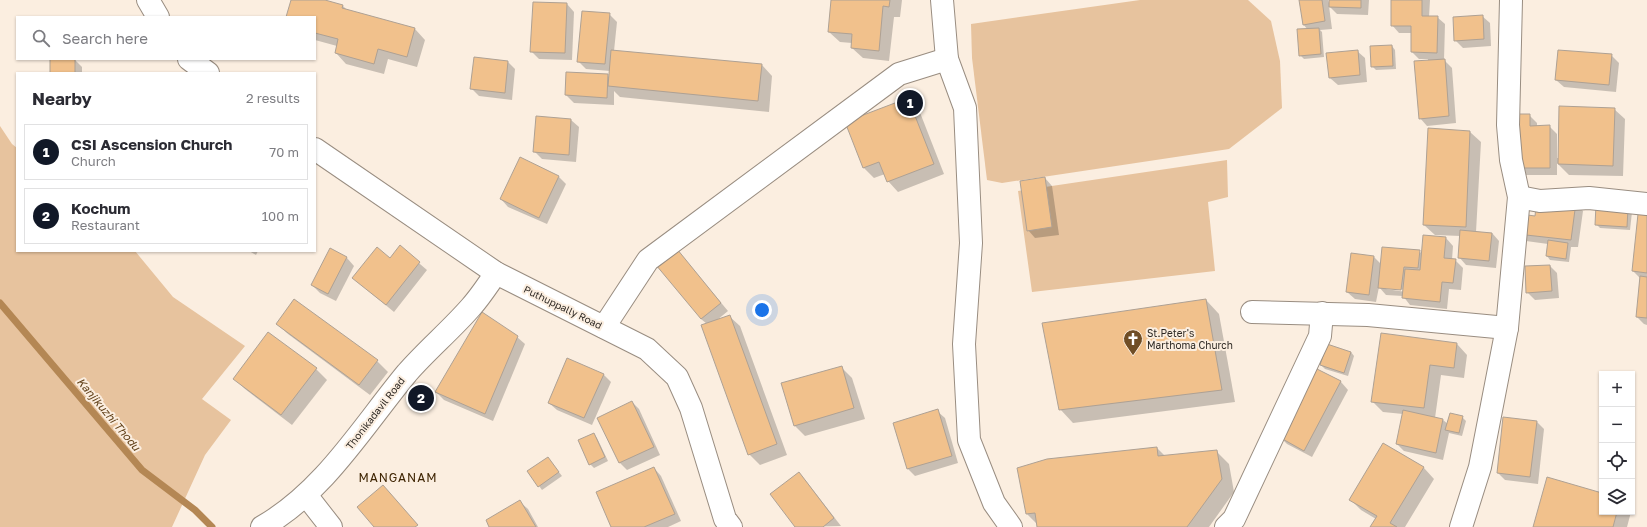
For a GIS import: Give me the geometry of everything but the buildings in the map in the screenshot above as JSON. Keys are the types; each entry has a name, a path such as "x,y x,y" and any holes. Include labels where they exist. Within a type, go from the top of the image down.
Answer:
{"street":[{"path":"148,0 157,16"},
{"path":"942,0 948,59 965,108 971,244 964,344 969,440 994,503 1011,527"},
{"path":"1461,527 1480,467 1507,328 1519,198 1511,160 1508,125 1511,0"},
{"path":"604,327 648,260 899,74 948,59"},
{"path":"190,60 207,72"},
{"name":"Puthuppally Road","path":"316,150 496,273 648,348 676,377 691,408 725,519 730,527"},
{"path":"1519,198 1540,201 1588,198 1647,204"},
{"name":"Thonikadavil Road","path":"262,527 275,520 306,495 362,432 408,372 471,307 496,273"},
{"path":"1252,312 1368,315 1507,328"},
{"path":"1226,527 1234,519 1320,336 1322,313"},
{"path":"306,495 331,527"}],"shaded area":[{"path":"1140,0 1248,0 1271,21 1280,61 1282,108 1229,149 1002,183 987,180 972,58 971,24"},
{"path":"0,126 12,144 16,147 16,252 136,252 173,297 245,346 202,399 231,420 205,455 172,527 0,527"},
{"path":"1227,160 1228,197 1208,202 1215,271 1032,292 1018,191"}],"waterway":[{"name":"Kanjikuzhi Thodu","path":"0,303 142,470 195,510 212,527"}],"place":[{"name":"CSI Ascension Church","path":"910,103"},
{"name":"St.Peter's Marthoma Church","path":"1133,356"},
{"name":"Kochum","path":"421,398"}],"district":[{"name":"MANGANAM","path":"398,477"}]}
